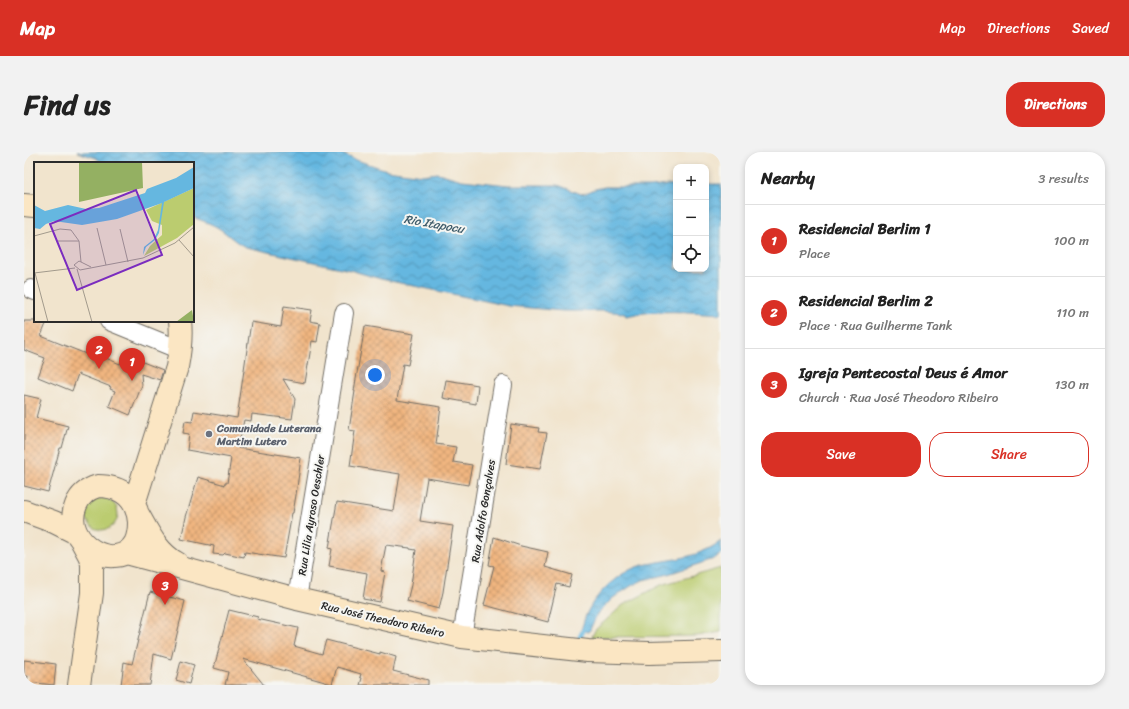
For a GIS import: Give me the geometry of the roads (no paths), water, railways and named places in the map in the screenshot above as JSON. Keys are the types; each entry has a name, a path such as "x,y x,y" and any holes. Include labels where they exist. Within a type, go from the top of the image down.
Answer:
{"main road":[{"path":"24,204 34,206"},
{"path":"136,509 177,367 180,350 180,322"},
{"path":"79,685 92,593 92,563 79,538 73,518 74,509 80,497 91,488 98,486 115,488 127,495 136,509 139,526 138,536 135,543 104,568 92,593"},
{"name":"Rua José Theodoro Ribeiro","path":"136,509 154,543 161,551 170,559 189,569"},
{"path":"24,511 54,522 79,538 96,552 111,556 122,554"},
{"name":"Rua José Theodoro Ribeiro","path":"122,554 189,569 297,599 462,637 581,651 649,654 721,652"}],"street":[{"name":"Rua Lilia Ayroso Oeschler","path":"297,599 344,314"},
{"path":"111,322 180,350"},
{"name":"Rua Adolfo Gonçalves","path":"462,637 503,385"}],"water":[{"name":"Rio Itapocu","path":"77,152 339,152 353,159 387,170 422,175 438,173 462,180 508,185 558,185 581,194 605,187 651,187 673,184 673,272 709,272 709,184 721,184 721,314 650,312 626,316 624,313 603,311 563,311 509,306 381,279 350,270 246,247 217,227 194,217 194,162 101,162 96,158"},
{"path":"721,541 721,554 714,559 665,575 643,580 631,586 613,598 597,614 589,632 581,630 591,605 603,590 618,577 643,565 673,560 702,552"}],"waterway":[{"path":"580,637 586,625"}],"place":[{"name":"Residencial Berlim 2","path":"99,369"},
{"name":"Residencial Berlim 1","path":"132,381"},
{"name":"Comunidade Luterana Martim Lutero","path":"209,434"},
{"name":"Igreja Pentecostal Deus é Amor","path":"165,605"}]}
